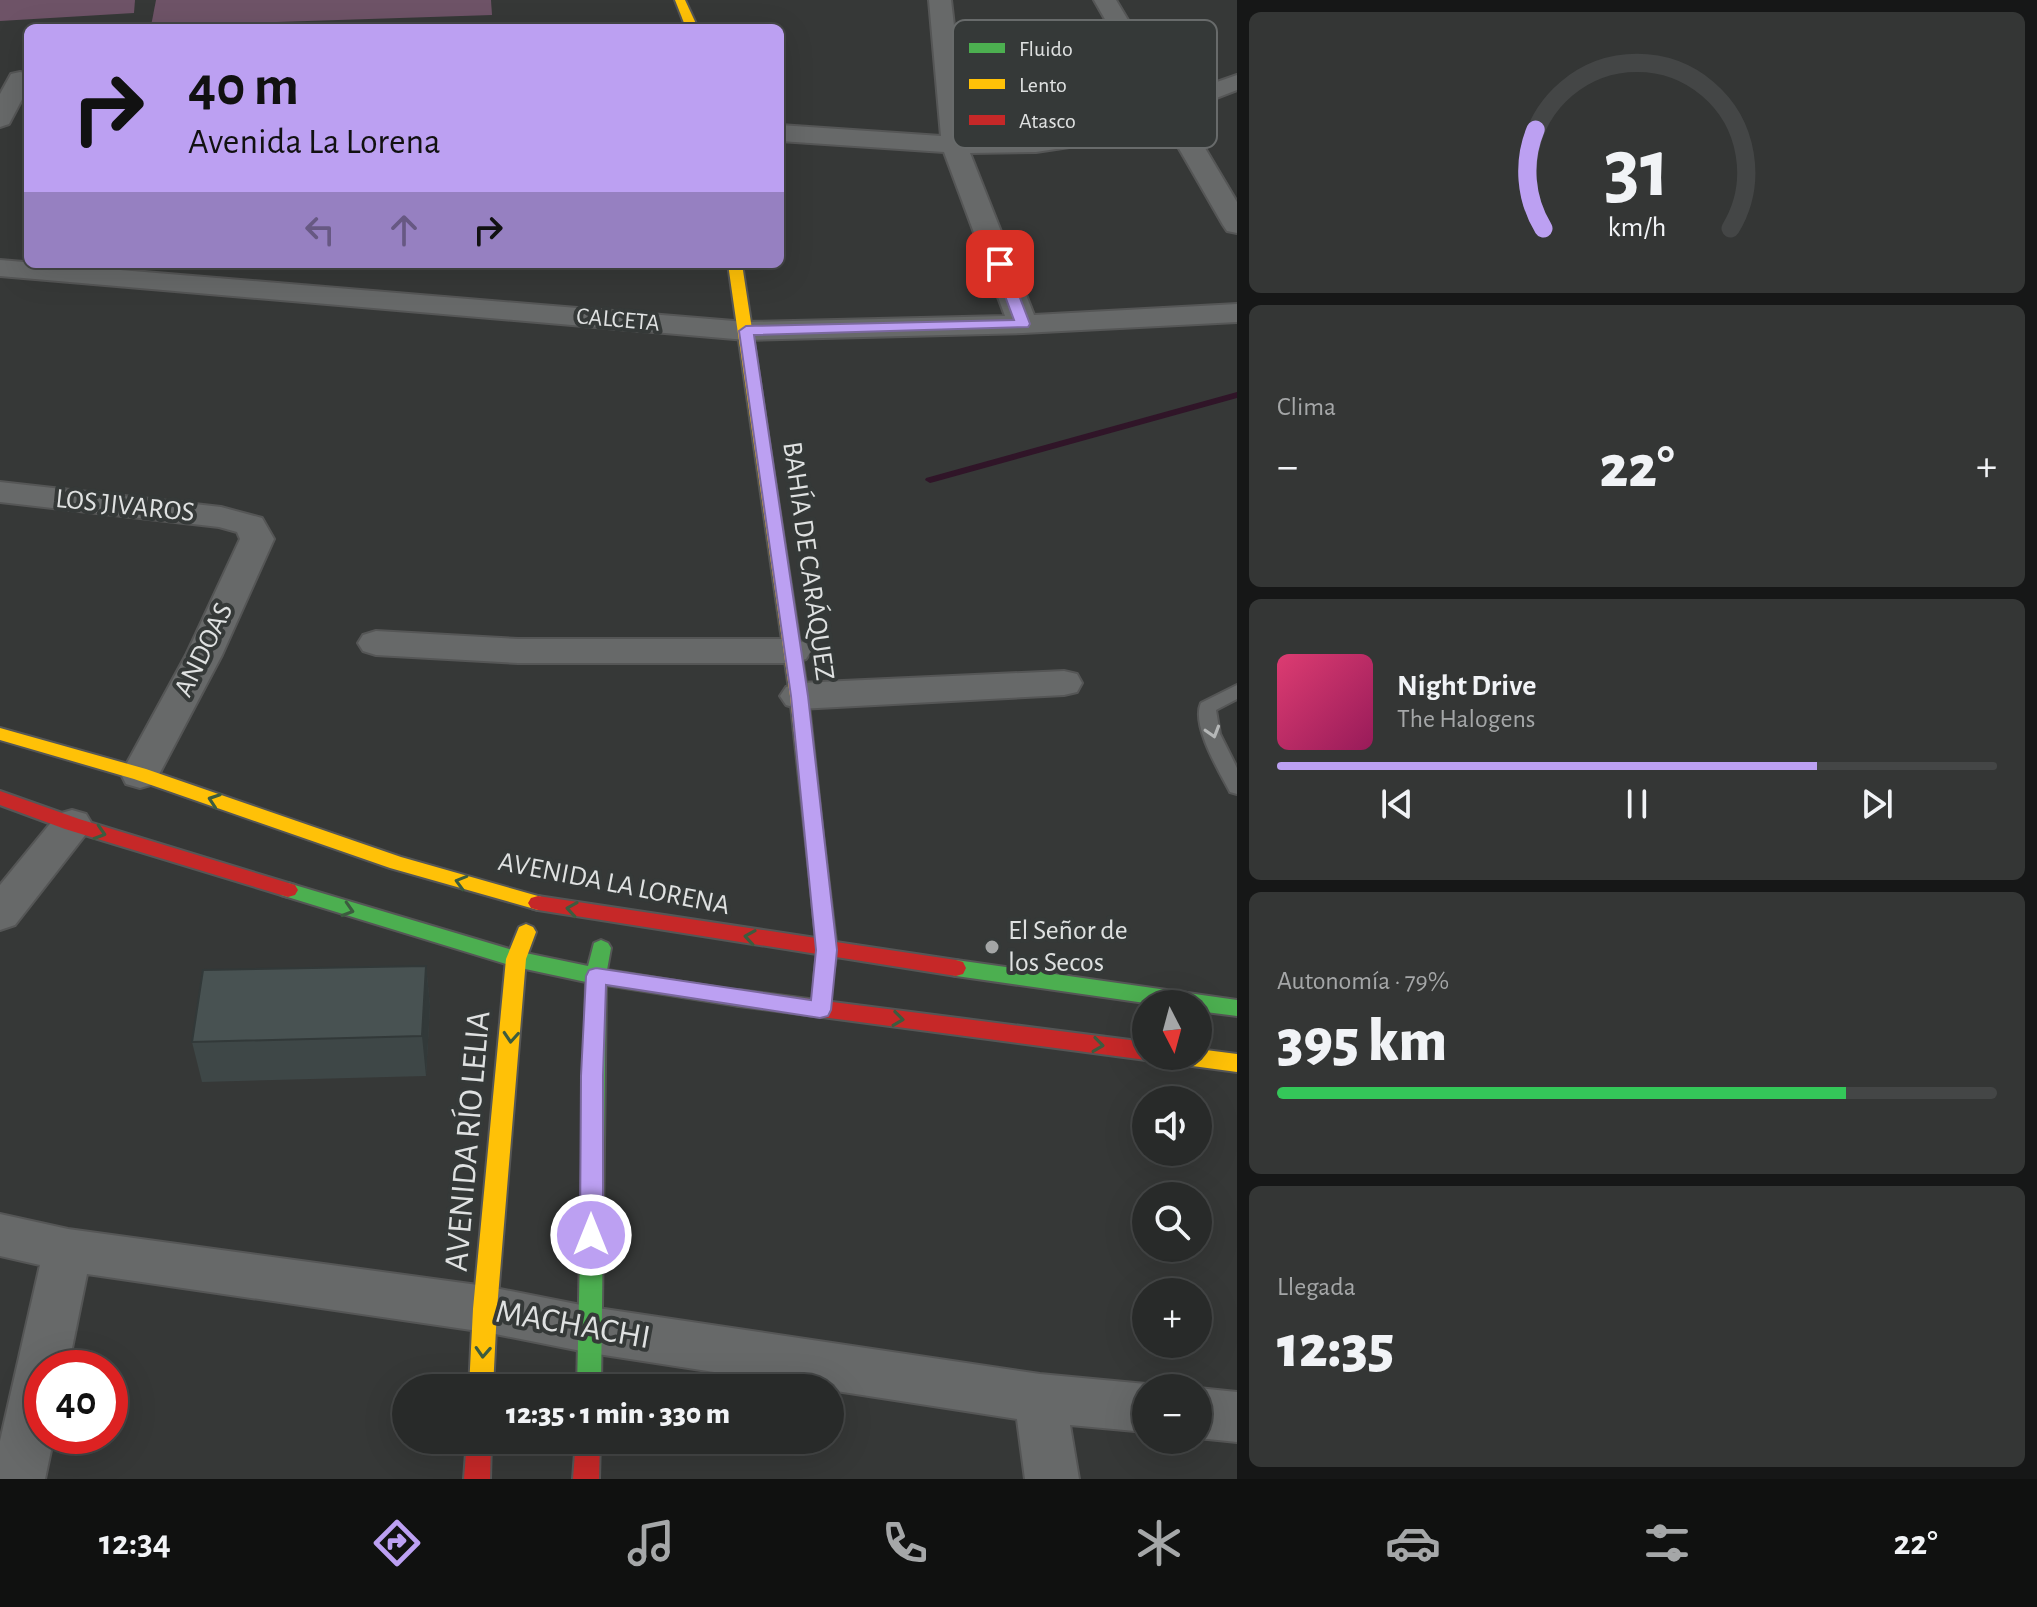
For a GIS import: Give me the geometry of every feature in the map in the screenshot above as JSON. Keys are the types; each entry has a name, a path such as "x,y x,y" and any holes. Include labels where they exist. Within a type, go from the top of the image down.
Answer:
{"street":[{"path":"680,0 690,24"},
{"path":"940,0 953,110"},
{"path":"1105,0 1116,20"},
{"path":"0,119 16,79"},
{"path":"1217,89 1237,82"},
{"path":"784,133 953,145"},
{"path":"955,148 1023,324"},
{"path":"1191,148 1237,225"},
{"name":"CALCETA","path":"0,268 746,331 1023,324 1237,313"},
{"name":"BAHÍA DE CARÁQUEZ","path":"736,268 799,696 827,950 820,1010"},
{"name":"LOS JIVAROS","path":"0,492 221,517 250,525"},
{"name":"ANDOAS","path":"140,774 204,655 257,539 250,525"},
{"path":"376,643 518,651 793,651"},
{"path":"799,696 1064,683"},
{"name":"AVENIDA LA LORENA","path":"0,734 140,774 397,863 536,903 827,950 1237,1008"},
{"path":"0,798 72,824 516,959 596,976 820,1010 1132,1049"},
{"path":"0,914 72,824"},
{"name":"AVENIDA RÍO LELIA","path":"482,1374 516,959 536,903"},
{"path":"589,1374 596,976 608,915"},
{"path":"1212,1060 1237,1063"},
{"name":"MACHACHI","path":"0,1235 68,1250 485,1309 591,1330 1040,1398 1132,1407"},
{"path":"18,1479 68,1250"},
{"path":"1040,1398 1052,1479"},
{"path":"1212,1414 1237,1417"},
{"path":"477,1479 478,1454"},
{"path":"586,1479 587,1454"}],"lane":[{"path":"1237,691 1207,707 1211,734 1237,787"}],"shaded area":[{"path":"0,0 135,0 134,13 0,21"},
{"path":"156,0 491,0 492,15 213,24 151,24"}],"building":[{"path":"426,966 422,1036 192,1042 203,970"}],"waterway":[{"path":"930,480 1237,395"}],"traffic: fast":[{"path":"288,890 516,959 596,976 739,998"},
{"path":"589,1374 592,1076 596,976 601,948"},
{"path":"956,968 1237,1008"}],"traffic: slow":[{"path":"680,0 690,24"},
{"path":"736,268 799,696 814,834"},
{"path":"0,734 140,774 397,863 538,903"},
{"path":"482,1374 516,959 526,932"},
{"path":"1212,1060 1237,1063"}],"traffic: jam":[{"path":"0,798 72,824 288,890"},
{"path":"814,834 827,950 824,979"},
{"path":"538,903 956,968"},
{"path":"739,998 1132,1049"},
{"path":"477,1479 478,1454"},
{"path":"586,1479 587,1454"}],"place":[{"name":"El Señor de los Secos","path":"992,947"}],"route":[{"path":"591,1235 596,976 820,1010 827,950 799,696 746,331 1023,324 1000,264"}]}
